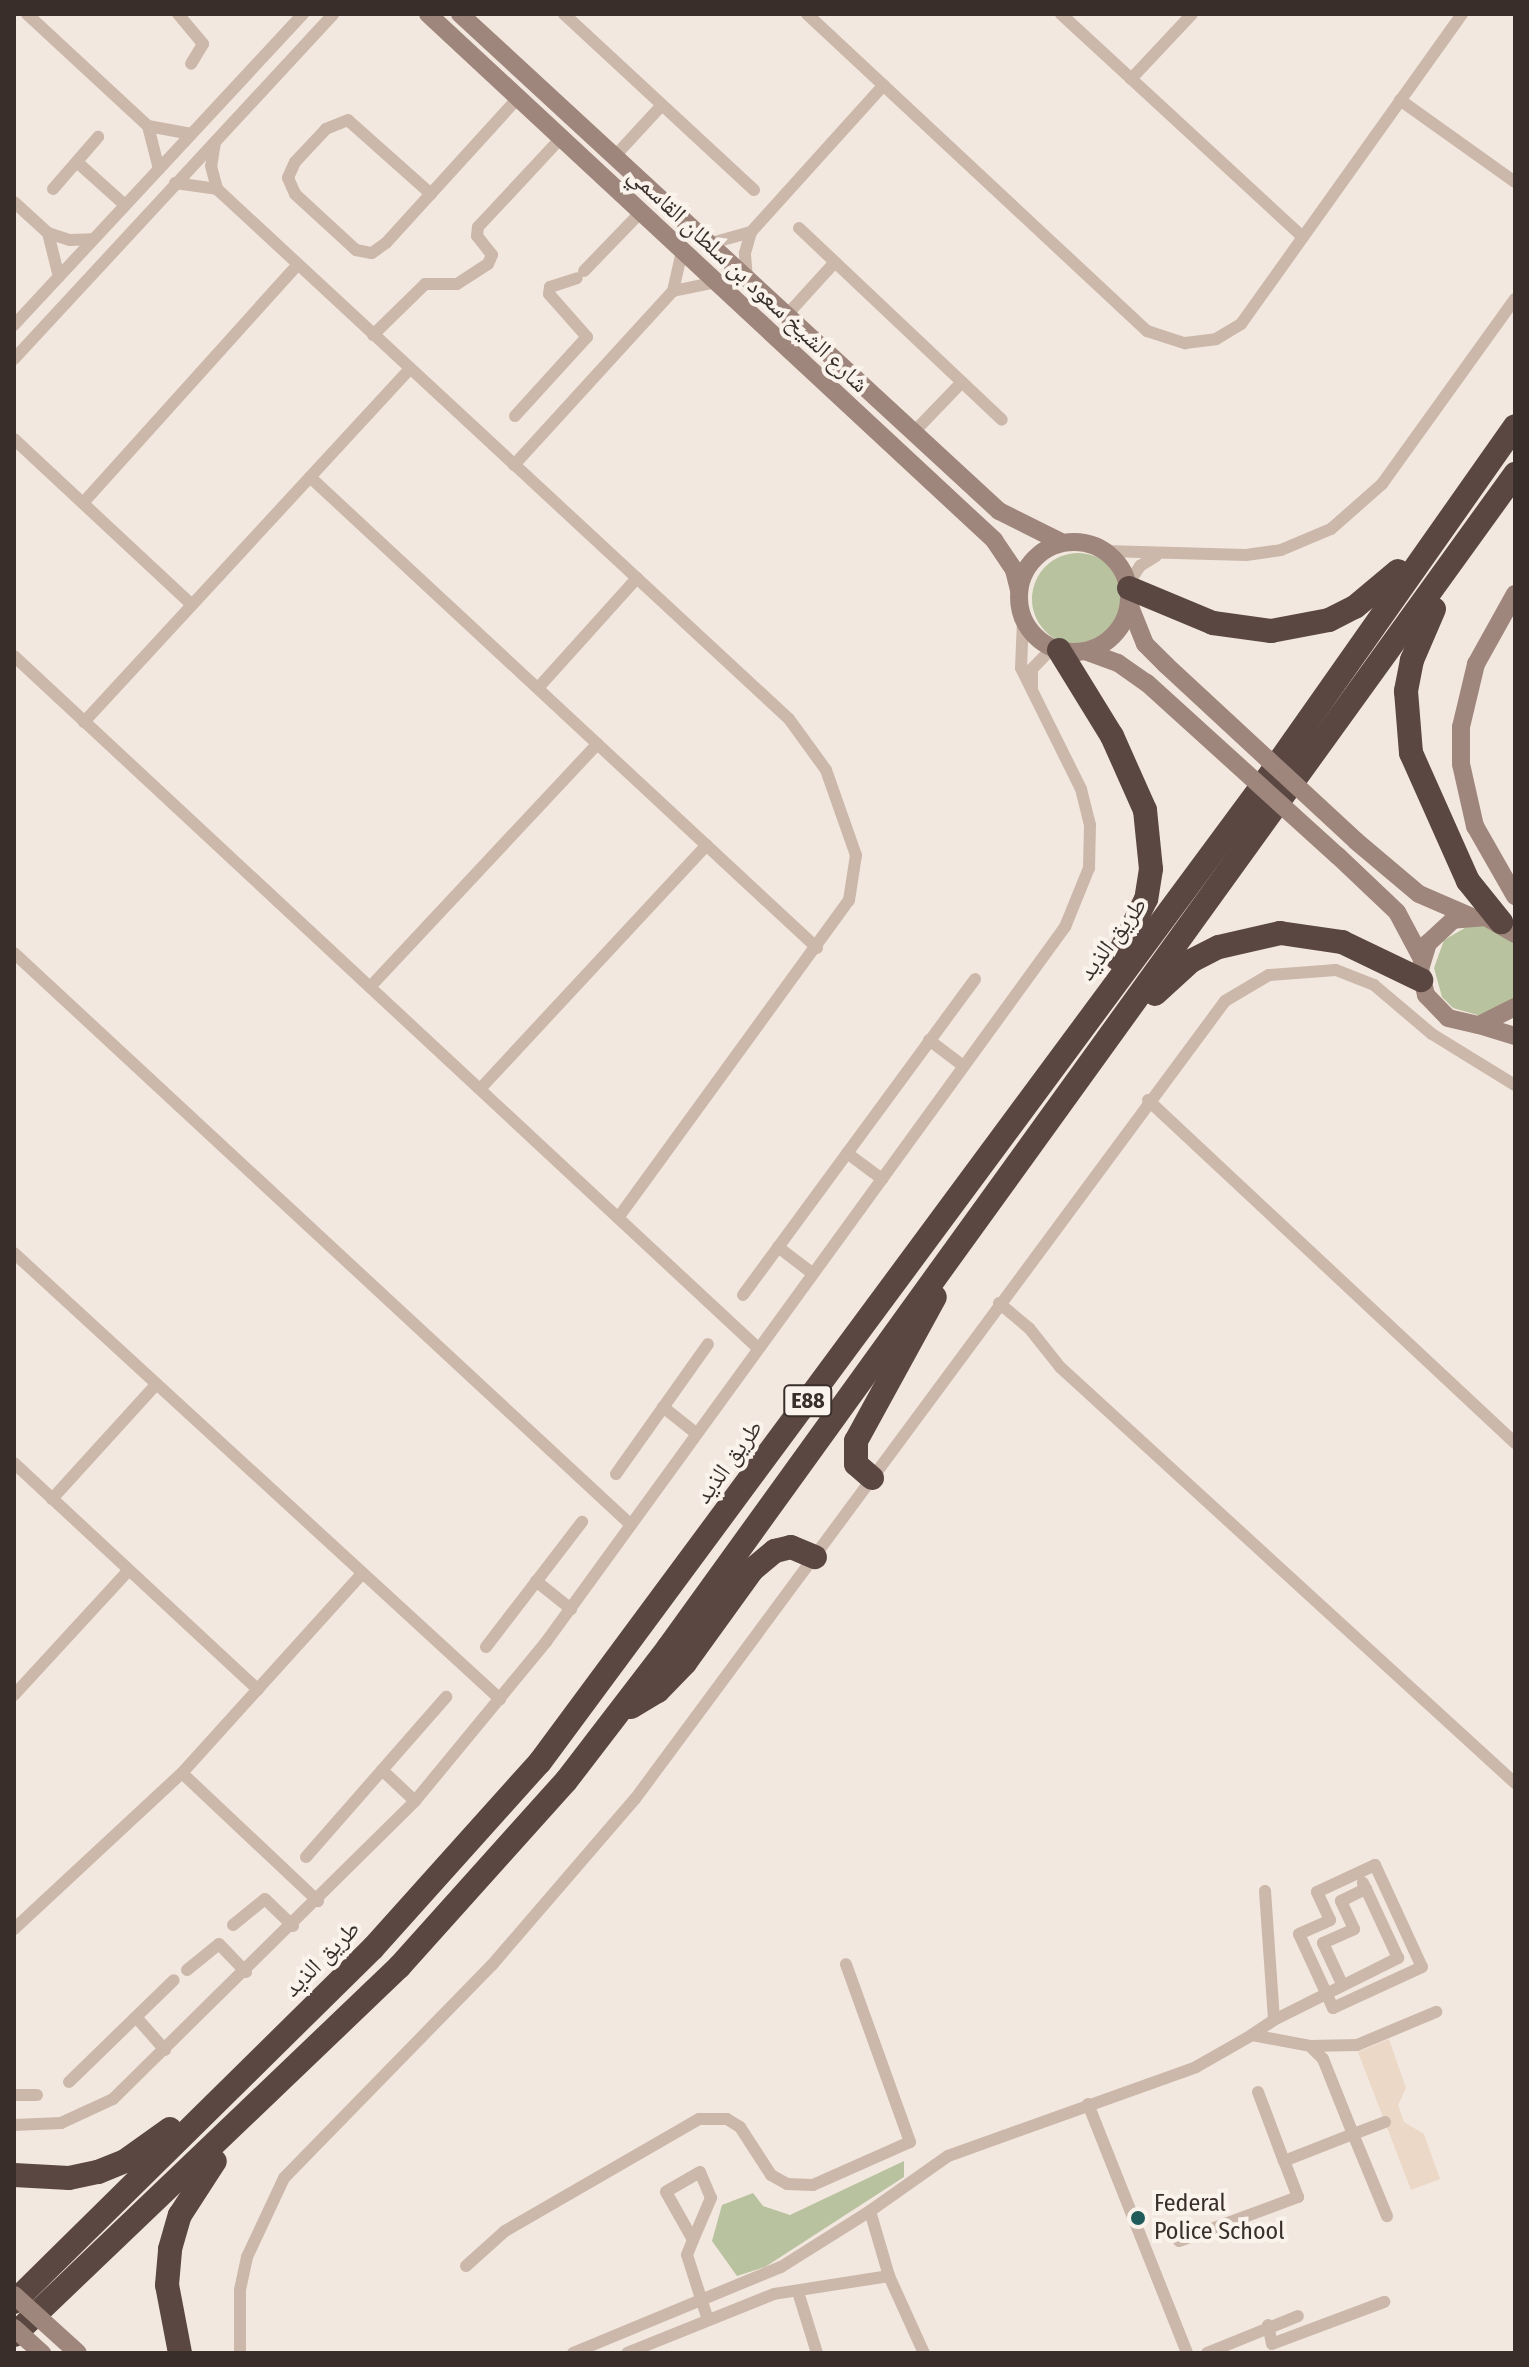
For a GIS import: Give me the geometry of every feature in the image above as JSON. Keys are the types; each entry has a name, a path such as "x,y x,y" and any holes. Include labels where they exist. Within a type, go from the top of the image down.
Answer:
{"highway":[{"name":"طريق الذيد","path":"14,2302 402,1918 540,1762 1267,779 1515,426"},
{"path":"1508,928 1468,881 1420,782 1406,707 1412,660 1422,631 1481,537 1509,482"},
{"name":"E88","path":"14,2335 278,2083 456,1907 618,1715 1509,482"},
{"path":"1129,592 1213,623 1271,631 1300,628 1329,620 1380,590 1456,507"},
{"path":"943,1216 1003,1115 1121,953 1146,899 1151,839 1145,810 1112,736 1055,649"},
{"path":"966,1234 1025,1170 1146,1005 1191,961 1249,937 1311,934 1421,969"},
{"path":"872,1478 856,1464 856,1441 922,1324 944,1265"},
{"path":"618,1715 658,1691 685,1663 752,1570 775,1551 791,1547 815,1557"},
{"path":"14,2175 69,2178 125,2161 213,2090 254,2065"},
{"path":"180,2353 167,2285 180,2215 197,2183 278,2083"}],"main road":[{"name":"شارع الشيخ سعود بن سلطان القاسمي","path":"428,14 994,540 1014,570 1019,590"},
{"name":"شارع الشيخ سعود بن سلطان القاسمي","path":"463,15 785,317 999,511 1061,542"},
{"path":"717,282 741,291 748,280"},
{"path":"1508,928 1419,894 1356,841 1166,665 1145,644 1129,592 1105,551 1089,543 1061,542 1032,560 1019,590 1023,620 1055,649 1085,651 1118,663 1147,683 1397,912 1435,1008 1448,1018 1515,1036"},
{"path":"1085,651 1110,639 1129,592"},
{"path":"1515,594 1476,664 1461,727 1461,764 1475,826 1515,896"},
{"path":"1421,969 1439,929 1470,916"},
{"path":"1479,1025 1515,1007"},
{"path":"14,2295 78,2353"},
{"path":"14,2328 42,2353"}],"street":[{"path":"27,14 148,126 191,134"},
{"path":"178,14 203,44 191,64"},
{"path":"14,325 303,14"},
{"path":"14,359 333,14"},
{"path":"564,14 754,190"},
{"path":"807,14 1156,336 1196,339 1235,329 1462,14"},
{"path":"1061,14 1302,236"},
{"path":"1131,79 1192,14"},
{"path":"748,280 745,253 751,232 884,85"},
{"path":"431,194 348,120 326,129 295,162 288,178 295,194 364,253 380,249 431,194 518,98"},
{"path":"1400,100 1515,182"},
{"path":"615,156 662,105"},
{"path":"148,126 159,169"},
{"path":"53,189 98,137"},
{"path":"373,335 422,286 457,284 488,264 492,255 477,236 478,227 561,138"},
{"path":"215,142 211,166 217,189 789,719 826,770 857,867 849,900 618,1218"},
{"path":"77,162 125,205"},
{"path":"175,183 217,189"},
{"path":"14,202 48,233 57,254 59,277"},
{"path":"515,416 587,337 549,294 550,287 581,274 640,213"},
{"path":"799,228 1002,420"},
{"path":"708,244 751,232"},
{"path":"48,233 70,240 93,239"},
{"path":"673,291 682,251"},
{"path":"785,317 835,262"},
{"path":"83,503 298,264"},
{"path":"514,465 673,291 694,283 717,282"},
{"path":"1105,551 1158,556 1281,550 1346,519 1382,484 1515,299"},
{"path":"84,722 409,370"},
{"path":"912,434 962,382"},
{"path":"14,439 192,605"},
{"path":"310,477 817,948"},
{"path":"1129,592 1140,566 1158,556"},
{"path":"538,688 637,578"},
{"path":"14,2125 46,2126 88,2114 124,2090 293,1926 415,1801 571,1609 962,1065 1065,927 1089,868 1086,802 1019,656 1023,620"},
{"path":"1033,690 1032,669 1055,649"},
{"path":"14,656 758,1348"},
{"path":"370,987 597,744"},
{"path":"480,1089 707,845"},
{"path":"14,953 631,1525"},
{"path":"240,2353 240,2290 247,2257 284,2178 492,1965 588,1855 815,1557 1148,1100 1225,1001 1269,975 1315,968 1374,985 1432,1034 1515,1085"},
{"path":"743,1295 975,979"},
{"path":"929,1040 962,1065"},
{"path":"1148,1100 1515,1443"},
{"path":"847,1153 882,1179"},
{"path":"778,1247 812,1273"},
{"path":"14,1253 155,1386 500,1699"},
{"path":"999,1303 1029,1328 1071,1378 1515,1783"},
{"path":"616,1474 708,1344"},
{"path":"52,1499 155,1386"},
{"path":"663,1407 697,1434"},
{"path":"14,1465 258,1690"},
{"path":"486,1647 582,1522"},
{"path":"14,1695 128,1571"},
{"path":"14,1939 33,1916 182,1773 361,1575"},
{"path":"536,1581 571,1609"},
{"path":"306,1857 446,1697"},
{"path":"382,1770 415,1801"},
{"path":"182,1773 318,1901"},
{"path":"1375,1865 1422,1967 1333,2008 1325,1991 1299,1934 1330,1920 1317,1892 1375,1865"},
{"path":"573,2353 781,2267 870,2211 948,2156 1212,2061 1325,1991 1398,1958 1358,1874"},
{"path":"1342,1984 1323,1943 1354,1929 1341,1901 1366,1889"},
{"path":"1265,1891 1274,2020"},
{"path":"233,1925 265,1899 293,1926"},
{"path":"14,1929 33,1916"},
{"path":"187,1970 219,1944 246,1972"},
{"path":"466,2266 505,2231 699,2119 727,2119 740,2127 771,2175 787,2184 813,2185 910,2142 846,1964"},
{"path":"69,2082 174,1980"},
{"path":"1252,2035 1310,2046 1357,2045 1436,2012"},
{"path":"136,2017 165,2050"},
{"path":"1310,2046 1323,2059 1387,2216"},
{"path":"1179,2241 1298,2197 1258,2092"},
{"path":"14,2095 37,2095"},
{"path":"1088,2104 1187,2353"},
{"path":"1284,2161 1385,2122"},
{"path":"693,2240 666,2192 700,2172 711,2198 687,2255 708,2320"},
{"path":"870,2211 889,2276 924,2353"},
{"path":"627,2353 774,2294 889,2276"},
{"path":"798,2292 817,2353"},
{"path":"1268,2325 1272,2344 1384,2302"},
{"path":"1207,2353 1268,2325 1298,2316"}],"green space":[{"path":"1078,553 1096,557 1110,567 1120,581 1124,599 1120,617 1110,631 1096,641 1078,645 1060,641 1046,631 1036,617 1032,599 1036,581 1046,567 1060,557"},
{"path":"1485,924 1515,942 1515,999 1481,1016 1453,1008 1442,997 1434,968 1444,940 1470,925"},
{"path":"904,2161 904,2177 765,2267 737,2276 712,2241 722,2205 753,2193 763,2206 790,2215"}],"shaded area":[{"path":"1389,2039 1406,2088 1398,2105 1404,2122 1424,2134 1440,2179 1411,2190 1358,2052"}],"place":[{"name":"Federal Police School","path":"1138,2218"}]}
